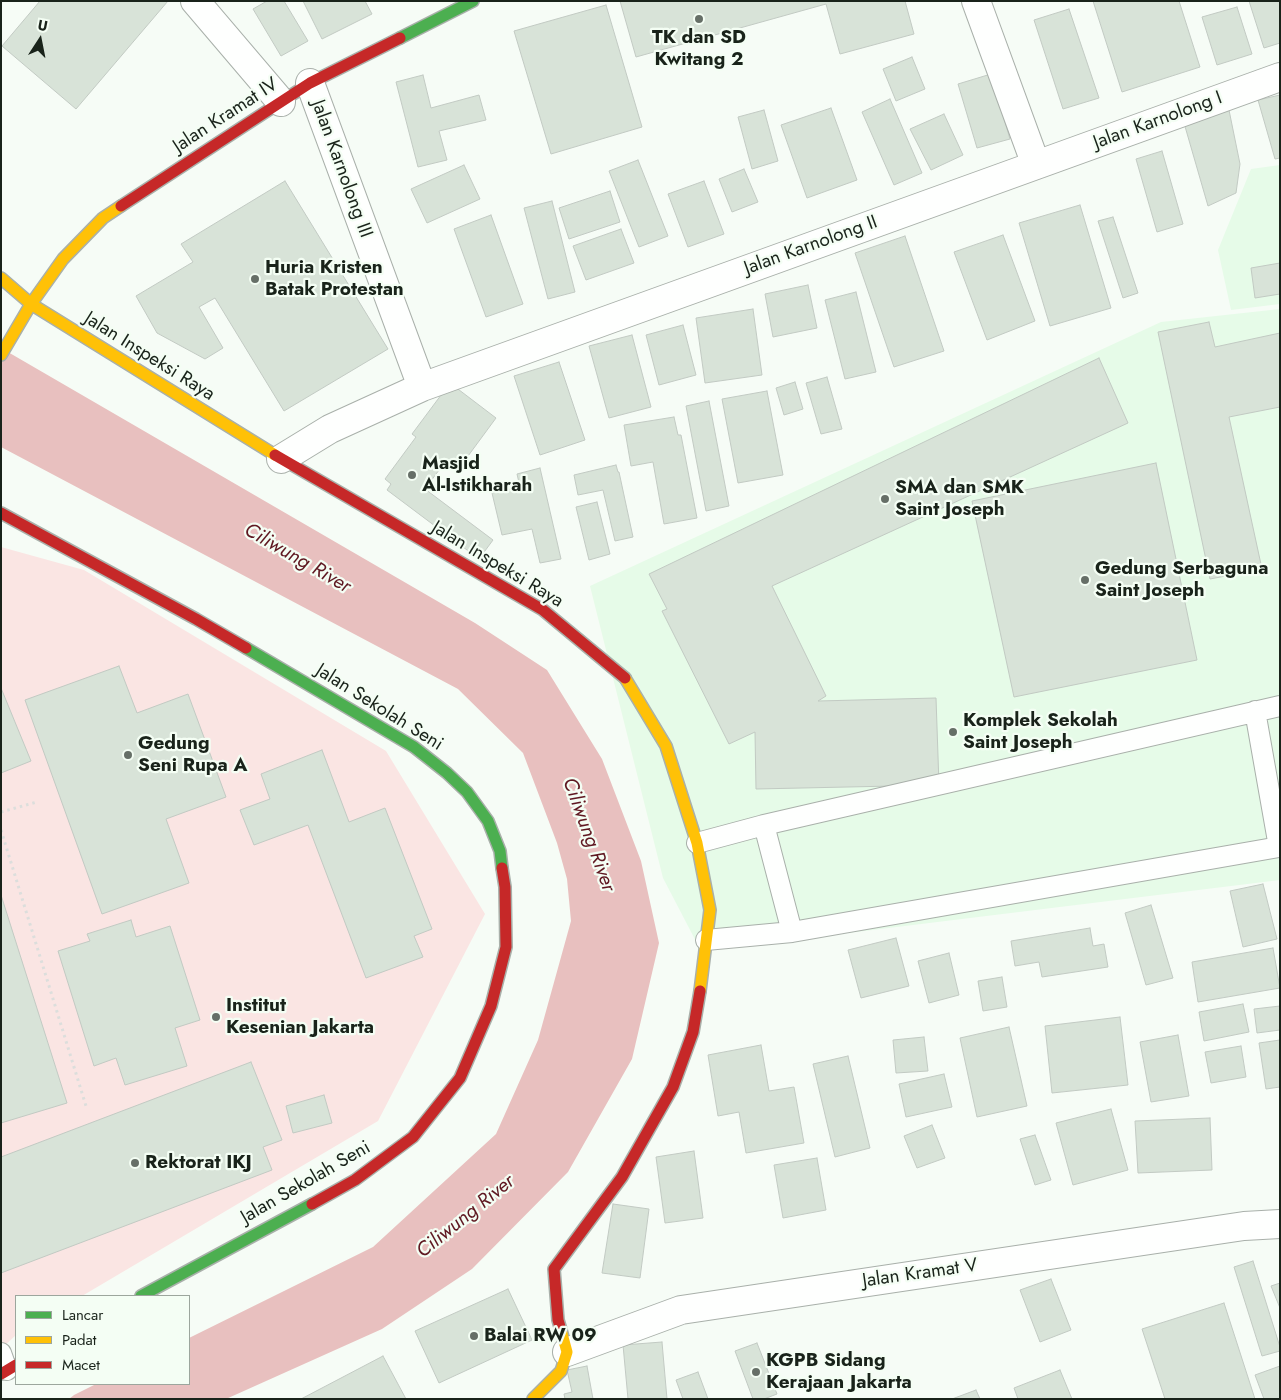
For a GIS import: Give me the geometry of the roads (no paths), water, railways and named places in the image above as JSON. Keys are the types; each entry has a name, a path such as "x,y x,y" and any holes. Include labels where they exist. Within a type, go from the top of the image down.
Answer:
{"street":[{"path":"195,1 281,102"},
{"name":"Jalan Kramat IV","path":"1,355 31,304 63,259 103,218 137,194 310,84 473,1"},
{"path":"976,1 1036,165"},
{"name":"Jalan Karnolong I","path":"1036,165 1280,77"},
{"name":"Jalan Karnolong III","path":"310,84 422,387"},
{"name":"Jalan Karnolong II","path":"422,387 1036,165"},
{"name":"Jalan Inspeksi Raya","path":"1,278 31,304 281,459 543,610 626,679 666,746 697,843 710,910 702,983 693,1032 673,1086 622,1177 554,1268 558,1320 567,1352"},
{"path":"281,459 330,429 422,387"},
{"name":"Jalan Sekolah Seni","path":"1,513 196,619 414,747 447,773 467,792 488,821 500,851 505,887 506,947 491,1006 460,1078 419,1130 413,1137 355,1180 143,1295"},
{"name":"Jalan Kramat V","path":"567,1352 681,1310 1234,1228 1280,1224"},
{"path":"533,1399 561,1371 567,1352"}],"lane":[{"path":"697,843 764,825 1280,706"},
{"path":"706,940 792,932 1279,848 1256,712"},
{"path":"764,825 792,932"}],"water":[{"name":"Ciliwung River","path":"1,348 475,623 547,670 602,759 641,861 659,943 632,1059 568,1172 472,1269 382,1329 226,1399 69,1399 94,1385 190,1385 190,1338 373,1247 496,1134 538,1040 571,921 567,879 557,843 523,753 458,689 1,447"}],"place":[{"name":"TK dan SD Kwitang 2","path":"699,19"},
{"name":"Huria Kristen Batak Protestan","path":"255,279"},
{"name":"Masjid Al-Istikharah","path":"412,475"},
{"name":"SMA dan SMK Saint Joseph","path":"885,499"},
{"name":"Gedung Serbaguna Saint Joseph","path":"1085,580"},
{"name":"Komplek Sekolah Saint Joseph","path":"953,732"},
{"name":"Gedung Seni Rupa A","path":"128,755"},
{"name":"Institut Kesenian Jakarta","path":"216,1017"},
{"name":"Rektorat IKJ","path":"135,1163"},
{"name":"Balai RW 09","path":"474,1336"},
{"name":"KGPB Sidang Kerajaan Jakarta","path":"756,1372"}]}
